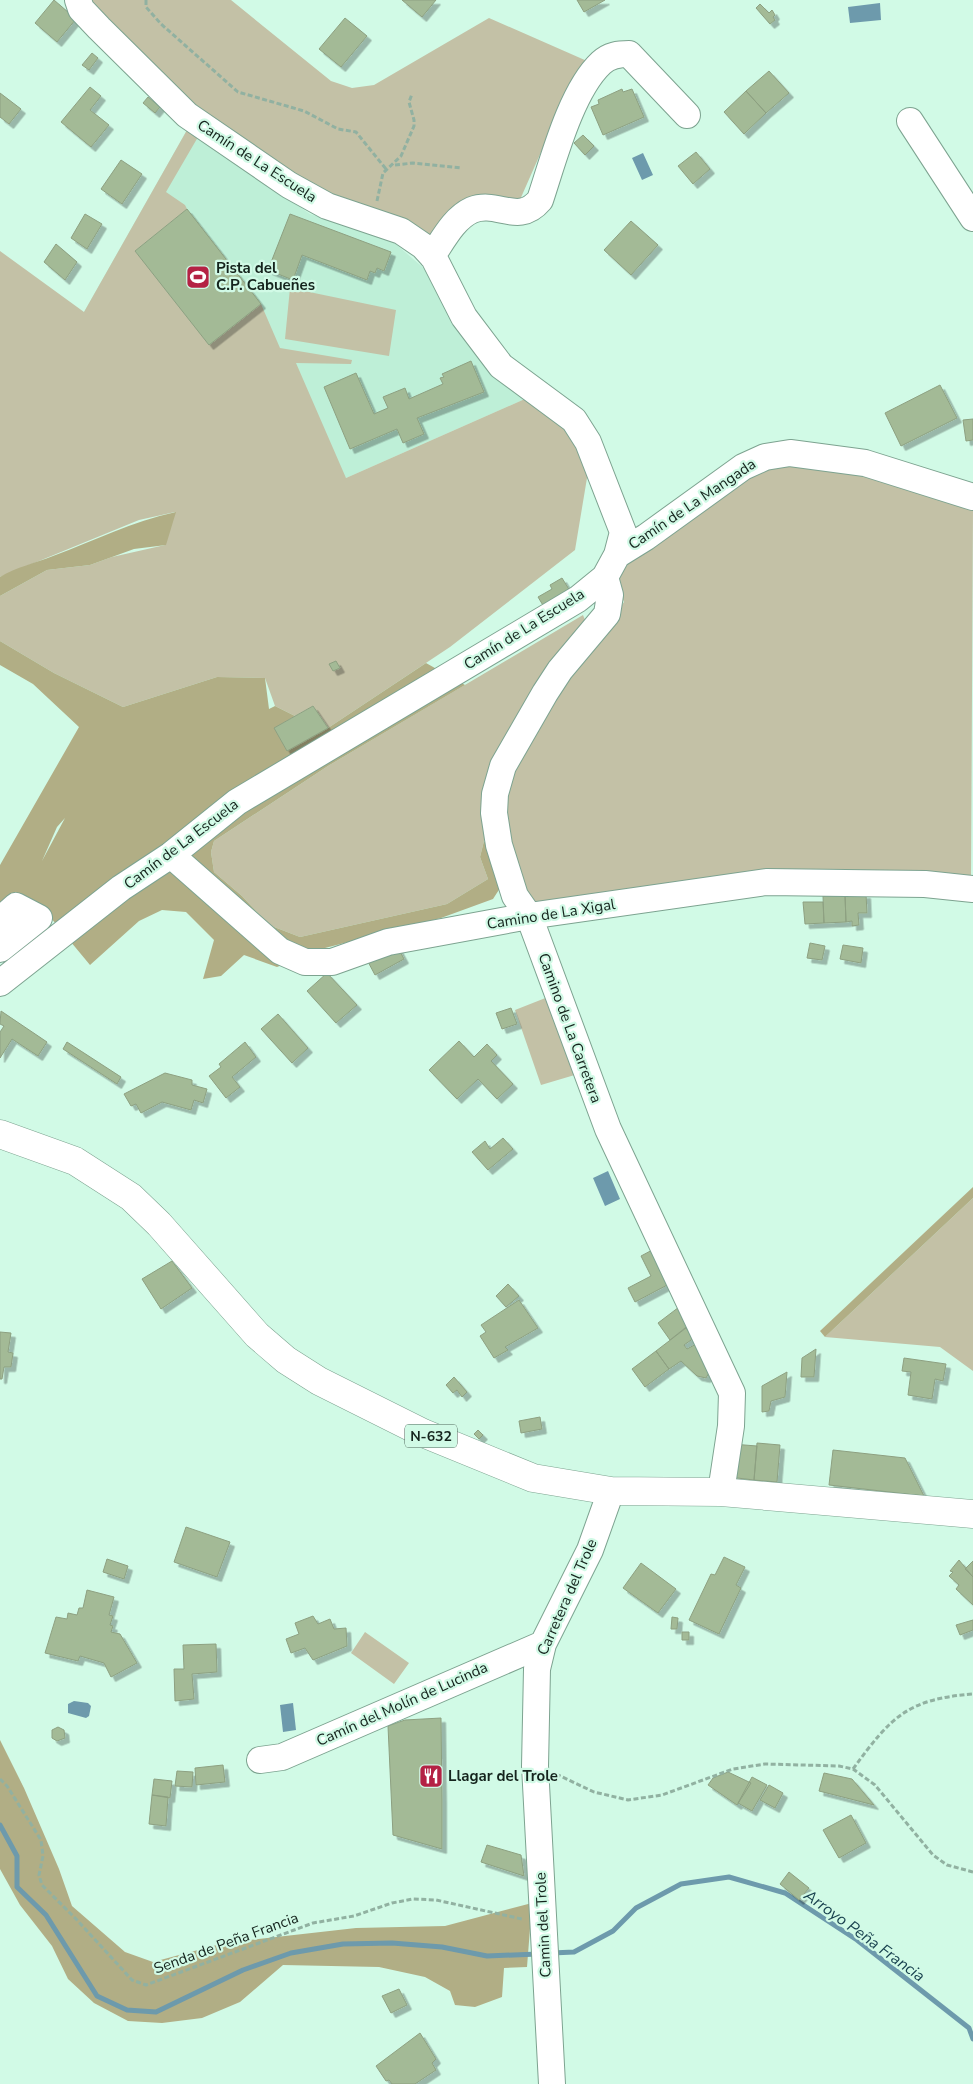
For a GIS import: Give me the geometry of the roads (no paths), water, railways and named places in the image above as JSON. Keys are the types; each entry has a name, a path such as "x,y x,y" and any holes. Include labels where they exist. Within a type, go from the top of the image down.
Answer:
{"highway":[{"name":"N-632","path":"0,1134 75,1161 131,1197 160,1224 257,1335 286,1360 319,1381 423,1433 533,1478 611,1491 721,1492 967,1515"}],"street":[{"name":"Camín de La Escuela","path":"0,982 121,888 171,855 237,802 578,599 611,566 623,532 588,442 574,420 501,366 464,317 432,256 423,246 401,231 327,206 289,185 187,115 99,28 81,9 78,0"},
{"path":"432,256 456,222 473,210 493,208 523,213 533,208 540,200 579,92 601,62 618,54 629,54 687,115"},
{"path":"910,121 973,218"},
{"name":"Camín de La Mangada","path":"611,566 646,537 743,467 765,456 790,453 865,463 971,493"},
{"name":"Camino de La Carretera","path":"611,566 607,614 560,670 503,766 495,794 494,813 499,845 515,896 529,916 608,1129 732,1394 731,1426 721,1492"},
{"name":"Camino de La Xigal","path":"171,855 280,950 305,962 332,962 388,942 529,916 766,882 925,884 973,889"},
{"path":"0,920 16,906 39,918 0,949"},
{"name":"Carretera del Trole","path":"535,1766 537,1669 543,1644 590,1550 611,1491"},
{"name":"Camín del Molín de Lucinda","path":"260,1760 282,1757 543,1644"},
{"name":"Camin del Trole","path":"535,1766 552,2084"}],"water":[{"path":"880,3 881,20 850,23 848,7"},
{"path":"643,153 653,175 642,180 632,158"},
{"path":"608,1171 620,1199 605,1206 593,1178"},
{"path":"74,1701 88,1703 91,1706 89,1716 86,1718 68,1713 68,1704"},
{"path":"293,1703 296,1730 283,1732 280,1705"}],"waterway":[{"name":"Arroyo Peña Francia","path":"0,1825 17,1856 17,1887 46,1915 97,1996 127,2010 156,2012 243,1970 291,1953 343,1944 392,1943 442,1947 487,1956 538,1954"},
{"name":"Arroyo Peña Francia","path":"552,1953 574,1952 613,1931 636,1908 681,1884 729,1877 785,1893 857,1940 969,2028 973,2039"}],"place":[{"name":"Pista del C.P. Cabueñes","path":"198,277"},
{"name":"Llagar del Trole","path":"431,1776"}]}
